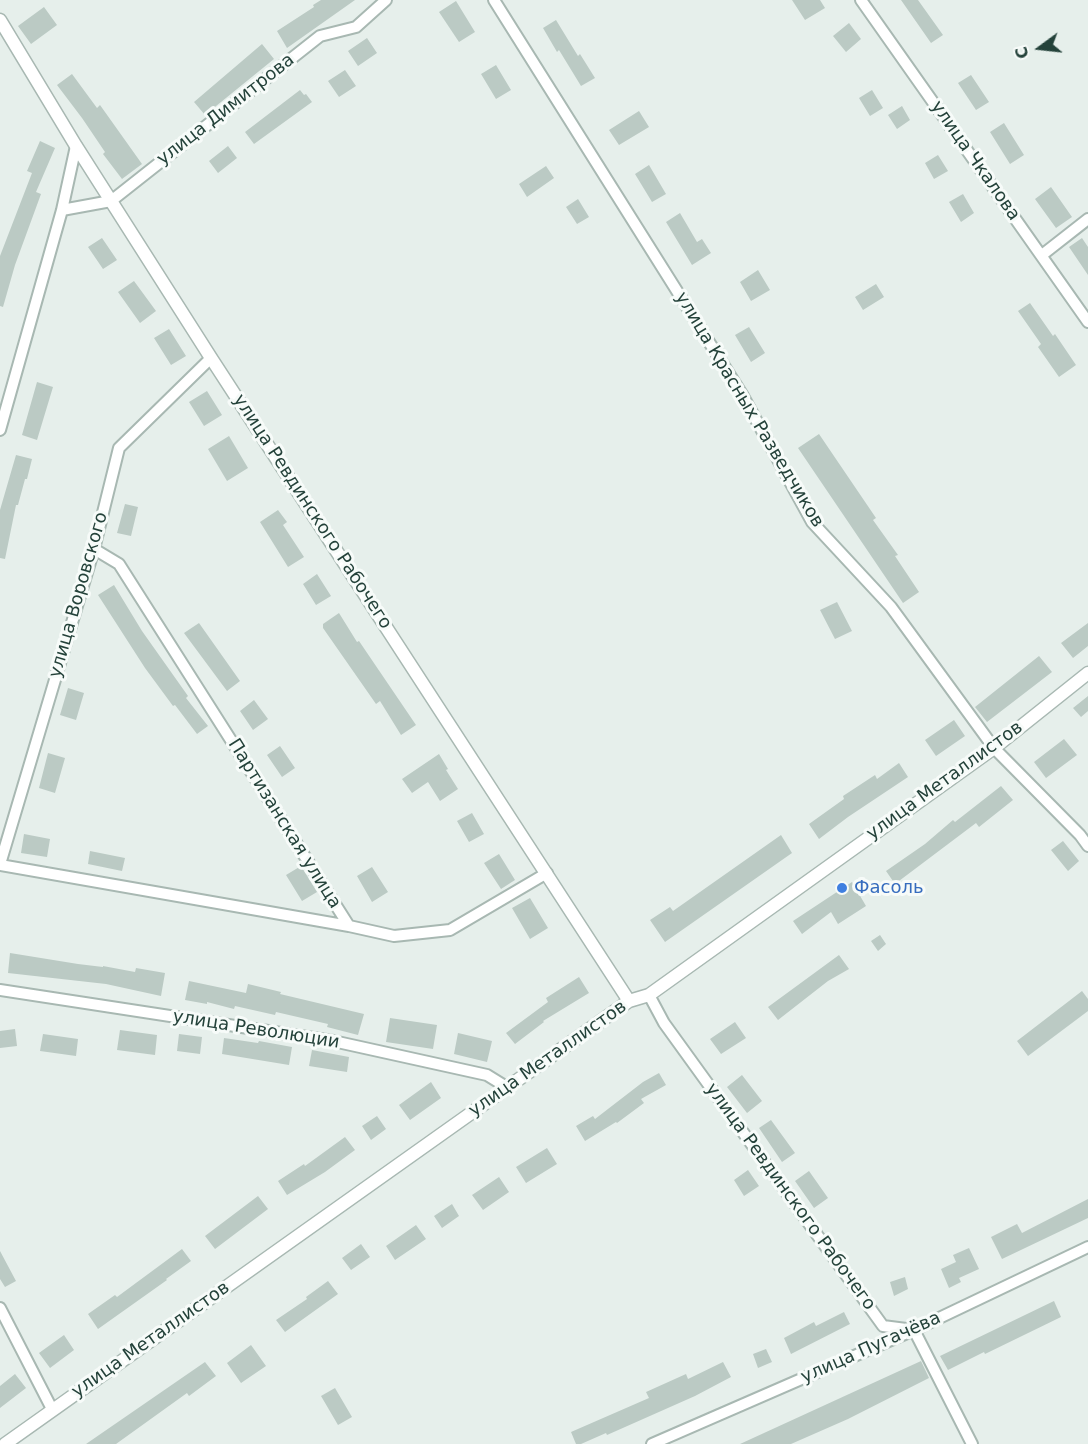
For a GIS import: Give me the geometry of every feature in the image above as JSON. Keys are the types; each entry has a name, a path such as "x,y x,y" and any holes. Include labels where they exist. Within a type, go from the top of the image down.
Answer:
{"street":[{"name":"улица Димитрова","path":"62,210 111,201 320,36 356,27 386,0"},
{"name":"улица Красных Разведчиков","path":"494,0 743,396 812,522 891,607 994,748 1080,835 1088,846"},
{"name":"улица Чкалова","path":"861,0 1088,322"},
{"name":"улица Ревдинского Рабочего","path":"0,20 76,146 211,358 629,1001"},
{"path":"0,430 62,210 76,146"},
{"path":"1042,255 1088,219"},
{"name":"улица Воровского","path":"211,358 119,448 94,549 0,864 349,926"},
{"name":"Партизанская улица","path":"94,549 119,564 349,926 394,936 450,930 547,873"},
{"name":"улица Металлистов","path":"4,1444 629,1001 649,994 994,748 1088,673"},
{"name":"улица Революции","path":"0,990 333,1041 487,1075 508,1088"},
{"name":"улица Ревдинского Рабочего","path":"649,994 664,1023 883,1326 914,1330"},
{"name":"улица Пугачёва","path":"652,1444 914,1330 1088,1247"},
{"path":"0,1308 52,1408"},
{"path":"914,1330 972,1444"}],"building":[{"path":"321,0 355,0 287,48 277,31"},
{"path":"792,0 820,0 825,8 805,20"},
{"path":"901,0 918,0 943,35 931,43"},
{"path":"456,1 475,32 459,42 439,12"},
{"path":"44,7 57,25 31,44 18,26"},
{"path":"556,20 578,56 580,54 595,78 581,86 543,28"},
{"path":"849,23 861,39 846,52 833,36"},
{"path":"367,38 377,53 358,66 348,51"},
{"path":"262,44 274,59 205,115 194,102"},
{"path":"496,65 511,90 496,99 481,74"},
{"path":"345,70 356,86 339,97 328,81"},
{"path":"72,74 97,108 100,105 142,164 122,179 57,85"},
{"path":"971,75 989,102 976,110 958,83"},
{"path":"300,90 312,102 254,144 245,132"},
{"path":"872,90 883,108 870,116 859,98"},
{"path":"902,106 910,120 897,129 888,115"},
{"path":"639,111 649,127 619,145 609,130"},
{"path":"1004,123 1024,155 1010,164 990,132"},
{"path":"40,141 55,148 36,192 41,194 15,265 3,307 0,306 0,256 32,173 27,171"},
{"path":"228,146 237,158 218,173 209,161"},
{"path":"938,155 948,171 934,179 925,163"},
{"path":"649,165 666,194 652,202 635,174"},
{"path":"546,166 554,178 527,197 519,184"},
{"path":"1051,187 1072,217 1056,228 1035,199"},
{"path":"963,194 974,213 961,222 949,202"},
{"path":"578,199 589,217 577,224 566,207"},
{"path":"680,213 697,242 702,239 711,253 692,265 666,222"},
{"path":"102,238 117,260 103,269 88,247"},
{"path":"1082,238 1088,247 1088,275 1069,247"},
{"path":"758,270 770,290 751,301 740,282"},
{"path":"134,281 156,311 140,323 118,292"},
{"path":"876,284 884,297 863,310 855,297"},
{"path":"1030,303 1076,365 1059,377 1038,347 1041,344 1018,311"},
{"path":"749,327 765,353 751,362 735,335"},
{"path":"169,329 186,356 171,365 154,338"},
{"path":"37,382 53,387 37,440 22,435"},
{"path":"207,391 222,415 204,426 189,402"},
{"path":"819,434 876,518 873,520 898,555 895,556 919,592 903,603 798,448"},
{"path":"229,436 248,468 227,481 208,449"},
{"path":"16,455 32,459 18,505 16,505 5,559 0,558 0,510"},
{"path":"125,504 138,507 131,536 117,533"},
{"path":"278,510 287,522 283,525 304,557 288,567 260,522"},
{"path":"317,574 331,596 316,605 303,584"},
{"path":"114,585 142,631 188,696 186,698 208,726 197,734 145,668 98,595"},
{"path":"837,602 852,631 835,639 820,610"},
{"path":"339,613 416,725 401,735 380,701 376,704 323,628 323,624"},
{"path":"199,623 240,681 227,691 184,633"},
{"path":"1088,623 1088,646 1073,658 1061,643"},
{"path":"1039,656 1052,672 987,722 975,707"},
{"path":"68,688 84,693 76,720 60,715"},
{"path":"1088,696 1088,711 1081,717 1073,708"},
{"path":"254,700 268,719 253,730 240,711"},
{"path":"954,720 965,736 936,756 925,740"},
{"path":"1064,739 1077,755 1046,778 1034,762"},
{"path":"280,746 295,768 282,777 267,755"},
{"path":"48,753 65,758 55,793 39,788"},
{"path":"439,754 458,789 440,801 428,782 412,793 402,779"},
{"path":"899,763 908,777 819,839 809,824 844,799 843,796 875,775 877,779"},
{"path":"1001,786 1013,800 979,827 976,823 895,884 886,871"},
{"path":"472,813 484,834 469,842 457,821"},
{"path":"24,834 50,839 47,857 21,853"},
{"path":"781,835 792,853 665,942 650,920 670,907 673,911"},
{"path":"1063,841 1079,861 1068,871 1051,850"},
{"path":"90,851 125,858 122,871 88,864"},
{"path":"499,854 515,880 501,889 484,863"},
{"path":"301,866 317,892 302,901 286,875"},
{"path":"372,867 388,892 372,902 357,876"},
{"path":"852,882 866,906 838,924 831,912 802,934 793,921"},
{"path":"530,898 548,928 530,939 512,908"},
{"path":"880,935 886,944 878,951 871,941"},
{"path":"10,953 135,972 136,968 165,973 161,996 106,984 8,973"},
{"path":"839,955 849,969 828,981 778,1020 768,1007"},
{"path":"579,977 589,993 543,1021 515,1044 506,1033 548,1002 546,998"},
{"path":"189,981 246,993 248,984 364,1014 358,1035 327,1027 328,1024 276,1012 275,1015 235,1006 234,1009 207,1002 207,1004 185,1000"},
{"path":"1082,991 1088,999 1088,1011 1028,1056 1017,1041"},
{"path":"390,1018 437,1025 433,1049 386,1042"},
{"path":"735,1022 746,1038 721,1054 710,1039"},
{"path":"15,1029 17,1046 0,1048 0,1031"},
{"path":"120,1030 157,1035 155,1055 117,1050"},
{"path":"458,1033 492,1041 487,1062 454,1054"},
{"path":"43,1034 78,1039 76,1056 40,1051"},
{"path":"179,1034 202,1037 200,1054 177,1051"},
{"path":"224,1038 292,1047 289,1065 222,1054"},
{"path":"312,1050 349,1057 347,1072 309,1066"},
{"path":"659,1073 666,1085 641,1099 644,1103 617,1123 585,1141 576,1126 593,1116 595,1119 643,1082"},
{"path":"742,1075 762,1101 747,1113 727,1087"},
{"path":"431,1082 441,1098 410,1120 399,1105"},
{"path":"377,1116 386,1129 371,1140 362,1126"},
{"path":"771,1120 795,1153 782,1162 759,1128"},
{"path":"345,1137 355,1150 287,1195 278,1181 304,1164 305,1166"},
{"path":"547,1148 557,1164 526,1183 516,1167"},
{"path":"748,1170 759,1186 744,1196 734,1180"},
{"path":"809,1171 828,1198 814,1208 795,1181"},
{"path":"499,1177 509,1192 483,1210 472,1195"},
{"path":"258,1196 268,1209 215,1249 205,1236"},
{"path":"1088,1199 1088,1218 1002,1259 991,1237 1017,1224 1022,1233"},
{"path":"452,1204 459,1216 442,1228 434,1216"},
{"path":"416,1225 426,1239 395,1260 386,1246"},
{"path":"361,1244 370,1257 351,1270 342,1258"},
{"path":"969,1248 979,1269 959,1278 961,1282 949,1288 941,1269 956,1262 953,1255"},
{"path":"182,1249 191,1261 98,1329 88,1314 115,1295 117,1297"},
{"path":"0,1251 16,1281 5,1287 0,1279"},
{"path":"905,1277 908,1289 894,1296 890,1282"},
{"path":"328,1281 338,1294 285,1332 276,1320 307,1299 306,1297"},
{"path":"1054,1301 1061,1317 985,1354 984,1352 948,1370 940,1356"},
{"path":"844,1312 850,1324 791,1354 784,1338 814,1322 816,1326"},
{"path":"64,1335 74,1350 50,1368 39,1353"},
{"path":"251,1345 266,1366 241,1383 227,1363"},
{"path":"766,1349 772,1362 758,1368 753,1354"},
{"path":"921,1361 929,1378 848,1419 791,1444 740,1444"},
{"path":"205,1362 216,1376 189,1396 187,1393 116,1444 86,1444"},
{"path":"723,1362 731,1377 695,1396 607,1435 606,1433 576,1444 571,1432 649,1398 646,1392 686,1374 688,1379"},
{"path":"15,1374 26,1388 0,1408 0,1386"},
{"path":"335,1388 352,1417 338,1425 321,1396"}],"place":[{"name":"Фасоль","path":"842,888"}]}
